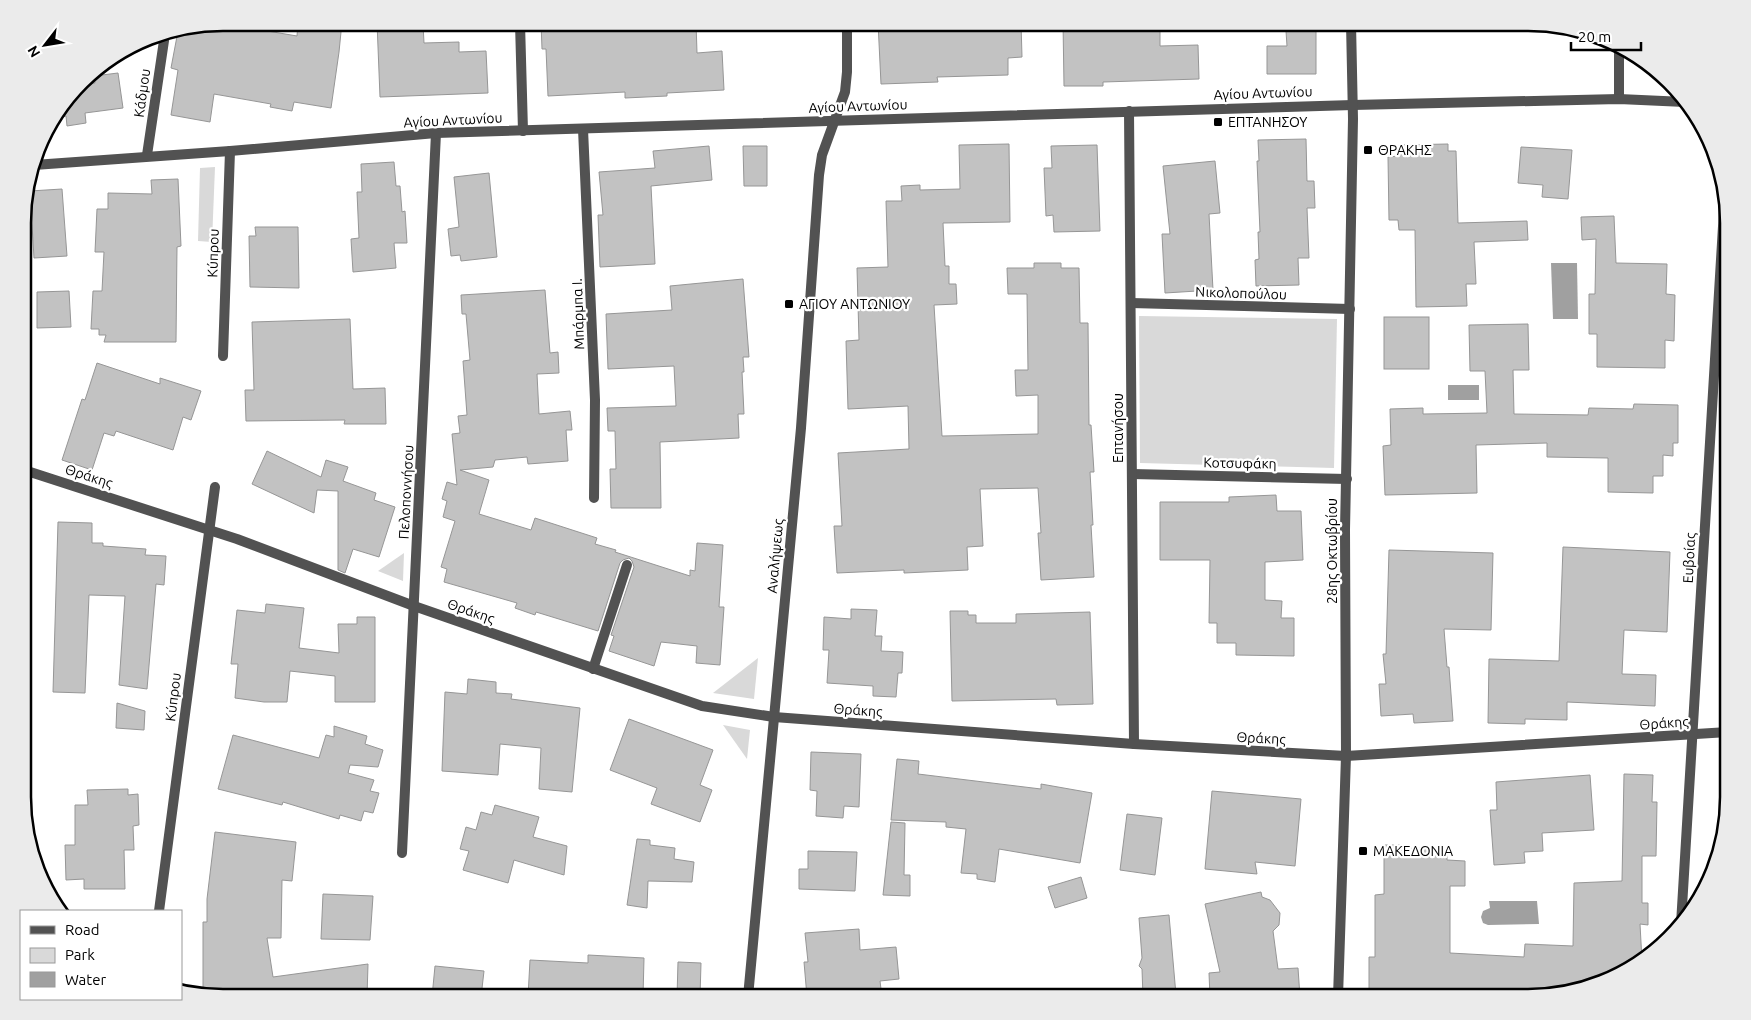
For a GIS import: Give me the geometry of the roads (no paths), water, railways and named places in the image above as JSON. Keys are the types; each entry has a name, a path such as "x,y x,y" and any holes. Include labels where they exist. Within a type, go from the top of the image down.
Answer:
{"street":[{"path":"520,31 523,131"},
{"name":"Αναλήψεως","path":"749,989 801,428 819,175 822,155 843,100 846,86 847,31"},
{"name":"28ης Οκτωβρίου","path":"1338,989 1346,756 1347,479 1353,105 1351,31"},
{"name":"Κάδμου","path":"147,155 164,40"},
{"path":"1619,54 1619,99"},
{"name":"Αγίου Αντωνίου","path":"40,163 230,151 436,133 1353,105 1619,99 1676,102"},
{"name":"Επτανήσου","path":"1129,111 1134,744"},
{"name":"Μπάρμπα Ι.","path":"583,128 595,400 594,498"},
{"name":"Πελοποννήσου","path":"402,853 436,133"},
{"name":"Κύπρου","path":"223,356 230,151"},
{"name":"Ευβοίας","path":"1682,912 1720,275"},
{"name":"Νικολοπούλου","path":"1131,303 1350,310"},
{"name":"Θράκης","path":"31,472 209,529 414,606 702,706 774,717 1134,744 1346,756 1720,733"},
{"name":"Κοτσυφάκη","path":"1132,474 1347,479"},
{"name":"Κύπρου","path":"159,910 215,487"},
{"path":"593,669 627,565"}],"water":[{"path":"1551,263 1577,263 1578,319 1553,319"},
{"path":"1448,385 1479,385 1479,400 1448,400"},
{"path":"1489,901 1537,901 1539,924 1488,925 1483,923 1481,917 1483,911 1490,908"}],"place":[{"name":"ΕΠΤΑΝΗΣΟΥ","path":"1218,122"},
{"name":"ΘΡΑΚΗΣ","path":"1368,150"},
{"name":"ΑΓΙΟΥ ΑΝΤΩΝΙΟΥ","path":"789,304"},
{"name":"ΜΑΚΕΔΟΝΙΑ","path":"1363,851"}]}
